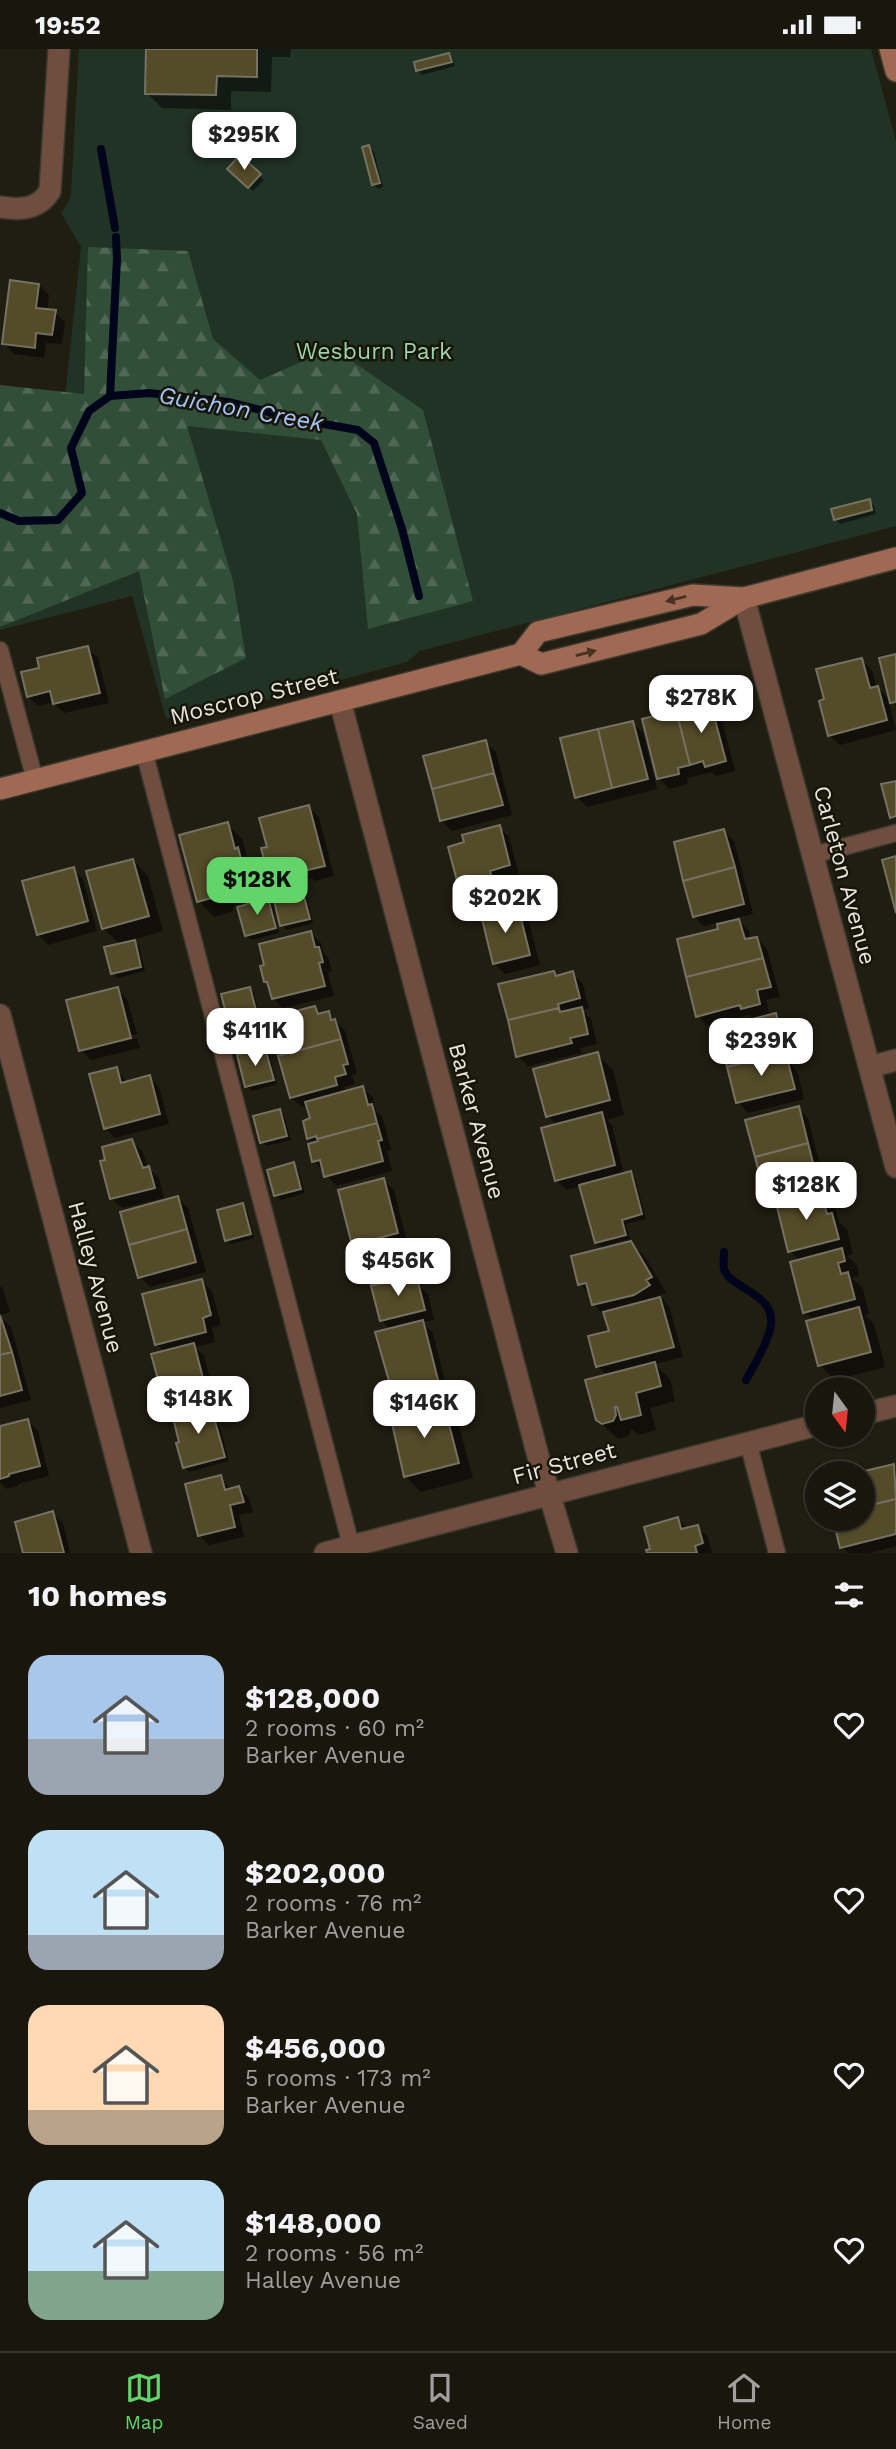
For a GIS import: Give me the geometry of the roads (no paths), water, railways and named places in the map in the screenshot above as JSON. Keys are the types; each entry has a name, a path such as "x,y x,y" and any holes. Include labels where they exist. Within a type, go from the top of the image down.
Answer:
{"street":[{"path":"0,207 27,208 43,201 52,185 59,49"},
{"path":"890,49 896,71"},
{"name":"Moscrop Street","path":"521,654 541,664 701,624 744,598 896,558"},
{"name":"Moscrop Street","path":"0,789 521,654 538,632 693,595 744,598"},
{"name":"Carleton Avenue","path":"744,598 896,1167"},
{"name":"Barker Avenue","path":"340,701 531,1429 567,1553"},
{"name":"Halley Avenue","path":"0,1015 141,1553"},
{"path":"870,1067 896,1060"},
{"path":"875,1411 896,1406"},
{"name":"Fir Street","path":"324,1553 352,1549 805,1428"}],"lane":[{"path":"0,650 35,780"},
{"path":"144,751 352,1549"},
{"path":"813,855 896,833"},
{"path":"748,1442 777,1553"}],"waterway":[{"path":"101,149 115,228"},
{"path":"110,396 116,237"},
{"name":"Guichon Creek","path":"0,513 19,521 58,520 82,493 71,448 89,411 110,396 149,393 228,402 301,420 358,430 374,443 402,529 419,596"},
{"name":"Guichon Creek","path":"724,1252 724,1269 728,1276 761,1300 768,1308 771,1318 770,1330 760,1356 746,1380"}],"park label":[{"name":"Wesburn Park","path":"374,351"}]}
